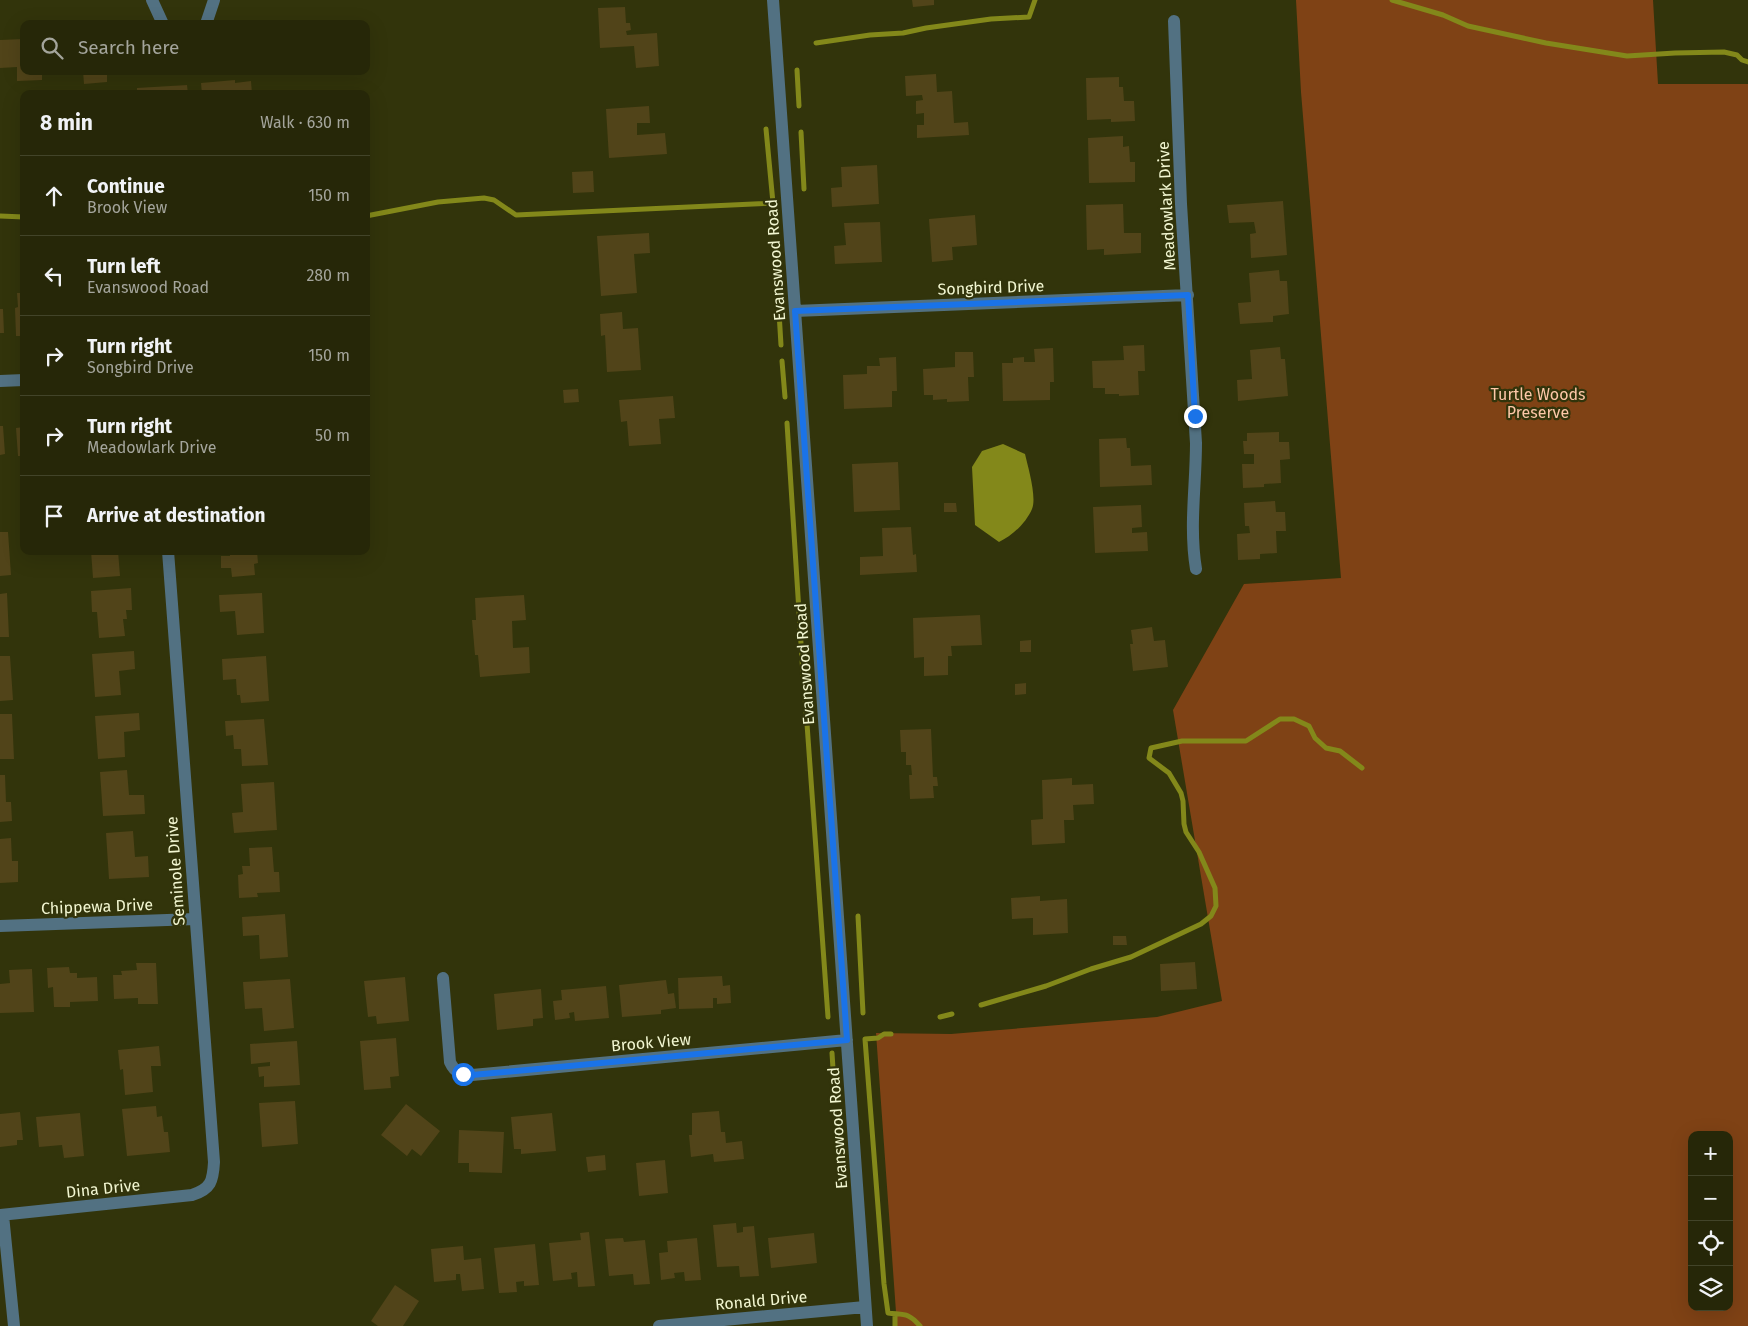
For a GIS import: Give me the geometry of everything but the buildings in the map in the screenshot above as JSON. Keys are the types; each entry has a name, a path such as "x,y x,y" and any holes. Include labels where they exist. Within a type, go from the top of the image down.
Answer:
{"street":[{"path":"152,0 161,20"},
{"path":"207,20 214,0"},
{"name":"Evanswood Road","path":"773,0 867,1326"},
{"name":"Meadowlark Drive","path":"1174,21 1181,204 1196,443 1196,472 1192,507 1192,533 1196,569"},
{"name":"Songbird Drive","path":"795,311 1188,295"},
{"path":"0,380 20,380"},
{"name":"Seminole Drive","path":"168,555 214,1162 213,1177 208,1188"},
{"name":"Chippewa Drive","path":"0,926 195,919"},
{"name":"Brook View","path":"444,978 450,1062 458,1073 472,1075 847,1040"},
{"name":"Dina Drive","path":"1,1215 192,1195 208,1188"},
{"path":"1,1215 14,1326"},
{"name":"Ronald Drive","path":"659,1326 865,1307"}],"green space":[{"name":"Turtle Woods Preserve","path":"1296,0 1653,0 1658,84 1748,84 1748,1326 897,1326 876,1033 951,1034 1157,1017 1222,1001 1173,710 1244,584 1341,578 1301,92"}],"shaded area":[{"path":"1003,444 1025,454 1032,482 1033,504 1029,514 1014,533 999,542 975,525 972,467 982,451"}],"waterway":[{"path":"816,43 870,35 903,33 991,19 1029,17 1035,0"},
{"path":"1392,0 1443,15 1468,26 1546,43 1627,56 1724,52 1737,55 1742,60 1748,62"},
{"path":"797,70 799,106"},
{"path":"370,215 438,202 484,198 494,200 516,215 773,203 766,129"},
{"path":"801,132 804,189"},
{"path":"0,216 20,217"},
{"path":"775,246 781,345"},
{"path":"782,361 785,397"},
{"path":"787,423 803,675"},
{"path":"805,696 828,1017"},
{"path":"981,1005 1046,986 1091,969 1131,957 1201,924 1211,916 1216,906 1215,888 1199,852 1186,832 1181,793 1169,773 1149,758 1151,748 1182,741 1246,741 1280,719 1294,719 1309,726 1315,738 1326,748 1340,751 1362,768"},
{"path":"858,916 863,1013"},
{"path":"940,1017 952,1014"},
{"path":"891,1034 865,1039 884,1284 888,1313 909,1316 920,1326"},
{"path":"832,1053 835,1100"},
{"path":"895,1314 895,1326"}],"route":[{"path":"463,1074 472,1075 847,1040 795,311 1188,295 1195,416"}]}
